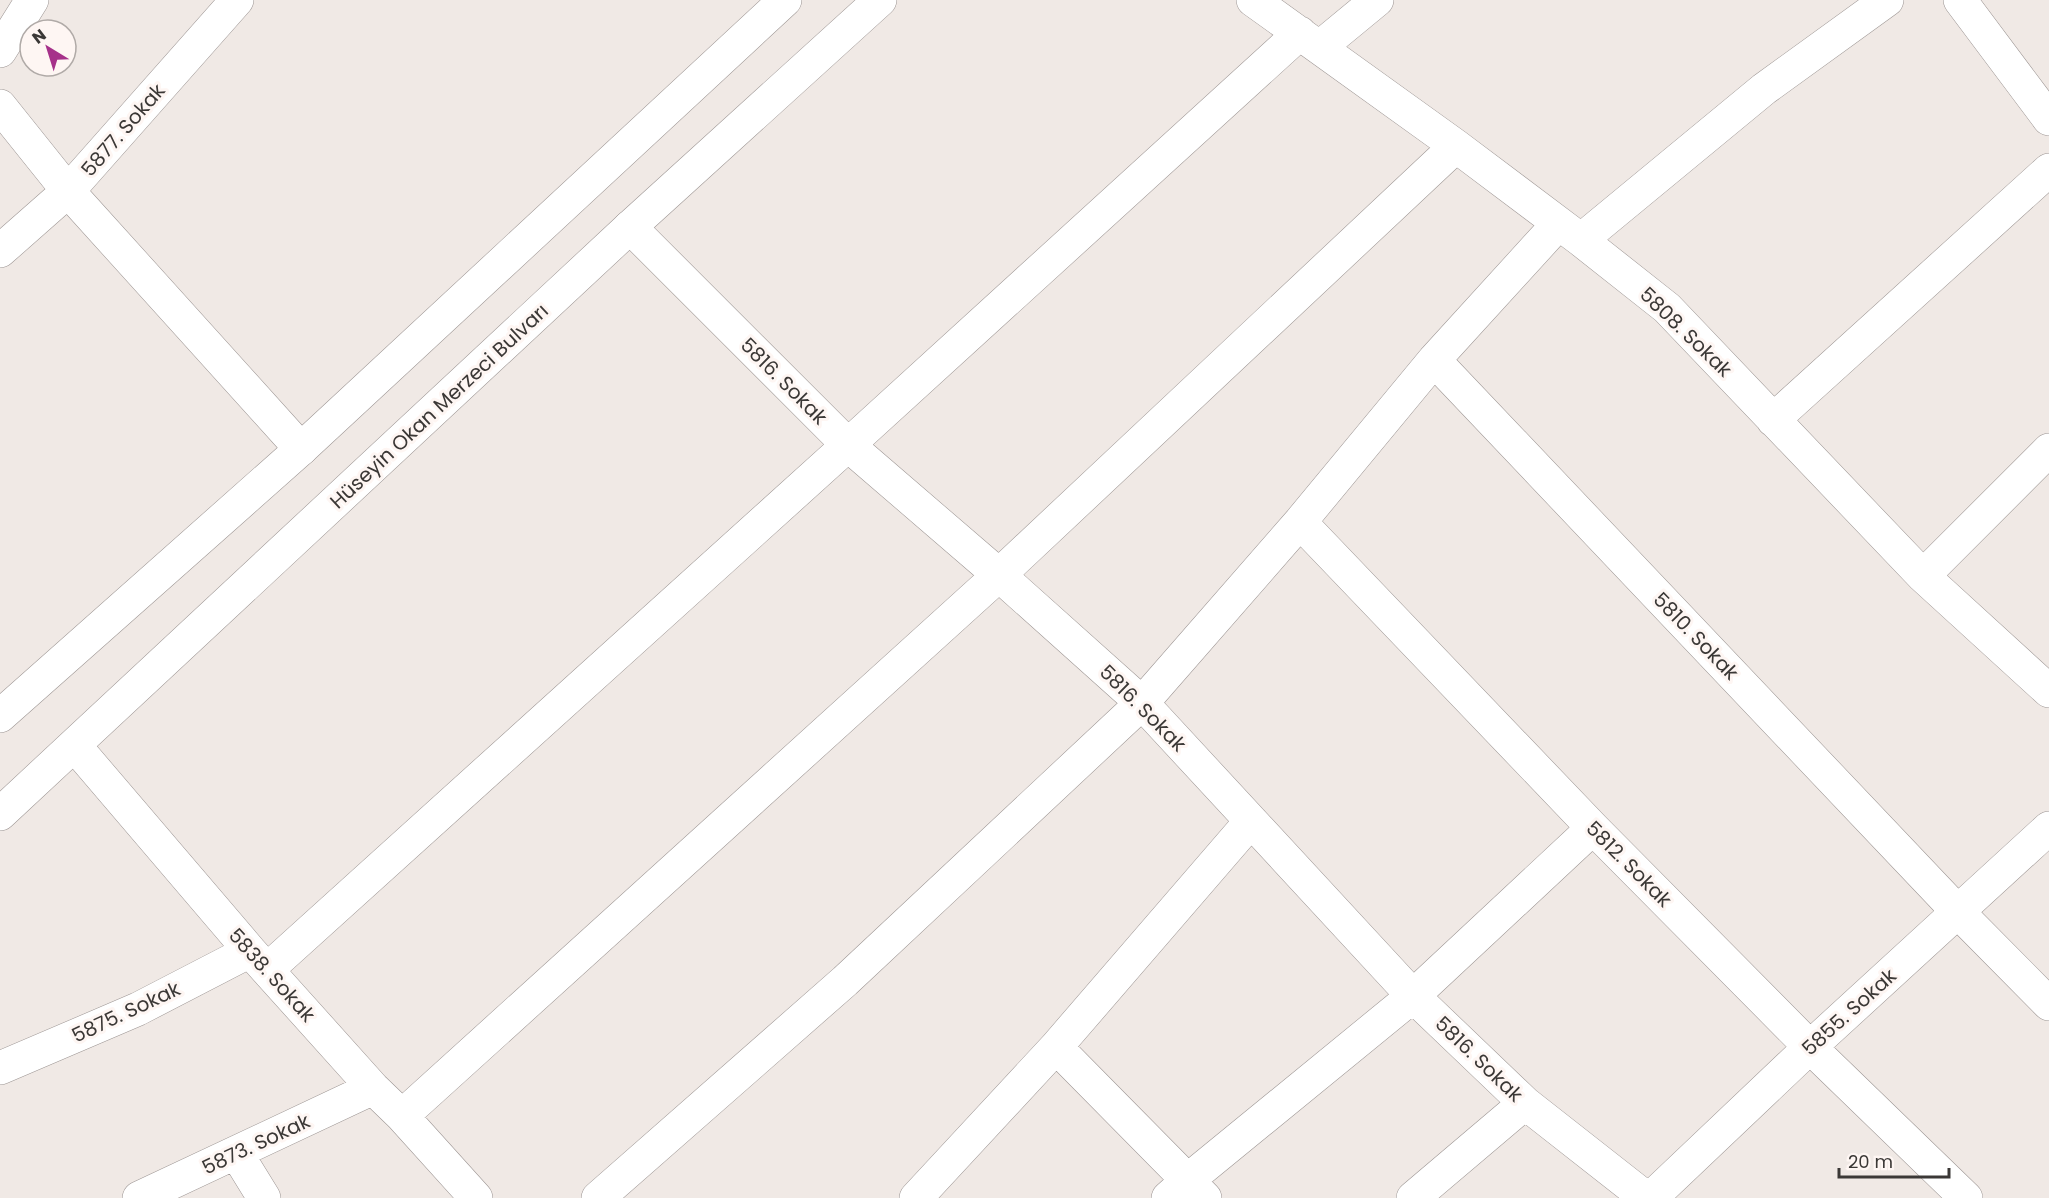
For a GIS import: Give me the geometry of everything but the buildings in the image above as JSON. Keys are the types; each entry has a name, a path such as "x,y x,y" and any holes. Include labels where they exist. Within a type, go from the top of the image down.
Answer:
{"street":[{"path":"0,51 32,0"},
{"name":"5877. Sokak","path":"0,251 68,191 237,0"},
{"path":"0,716 301,449 785,0"},
{"name":"Hüseyin Okan Merzeci Bulvarı","path":"0,814 630,227 880,0"},
{"name":"5808. Sokak","path":"1253,0 1455,146 1667,308 1923,576 2049,691"},
{"name":"5875. Sokak","path":"0,1068 259,960 1310,40 1377,0"},
{"path":"598,1198 845,981 1142,703 1300,522 1434,360 1570,232 1887,0"},
{"path":"1960,0 2049,119"},
{"path":"0,106 68,191 301,449"},
{"path":"402,1116 999,575 1455,146"},
{"path":"1773,420 2049,170"},
{"name":"5816. Sokak","path":"630,227 848,445 999,575 1142,703 1413,996 1525,1103 1646,1198"},
{"name":"5810. Sokak","path":"1434,360 1959,913 2049,1004"},
{"path":"1923,576 2049,450"},
{"name":"5812. Sokak","path":"1300,522 1593,828 1810,1047 1966,1198"},
{"name":"5838. Sokak","path":"75,746 259,960 373,1088 402,1116 476,1198"},
{"path":"916,1198 1056,1047 1251,821"},
{"path":"1056,1047 1187,1192 1413,996 1593,828"},
{"name":"5855. Sokak","path":"1651,1198 1810,1047 1959,913 2049,828"},
{"name":"5873. Sokak","path":"139,1198 237,1154 373,1088"},
{"path":"1413,1198 1525,1103"},
{"path":"237,1154 264,1198"}]}
